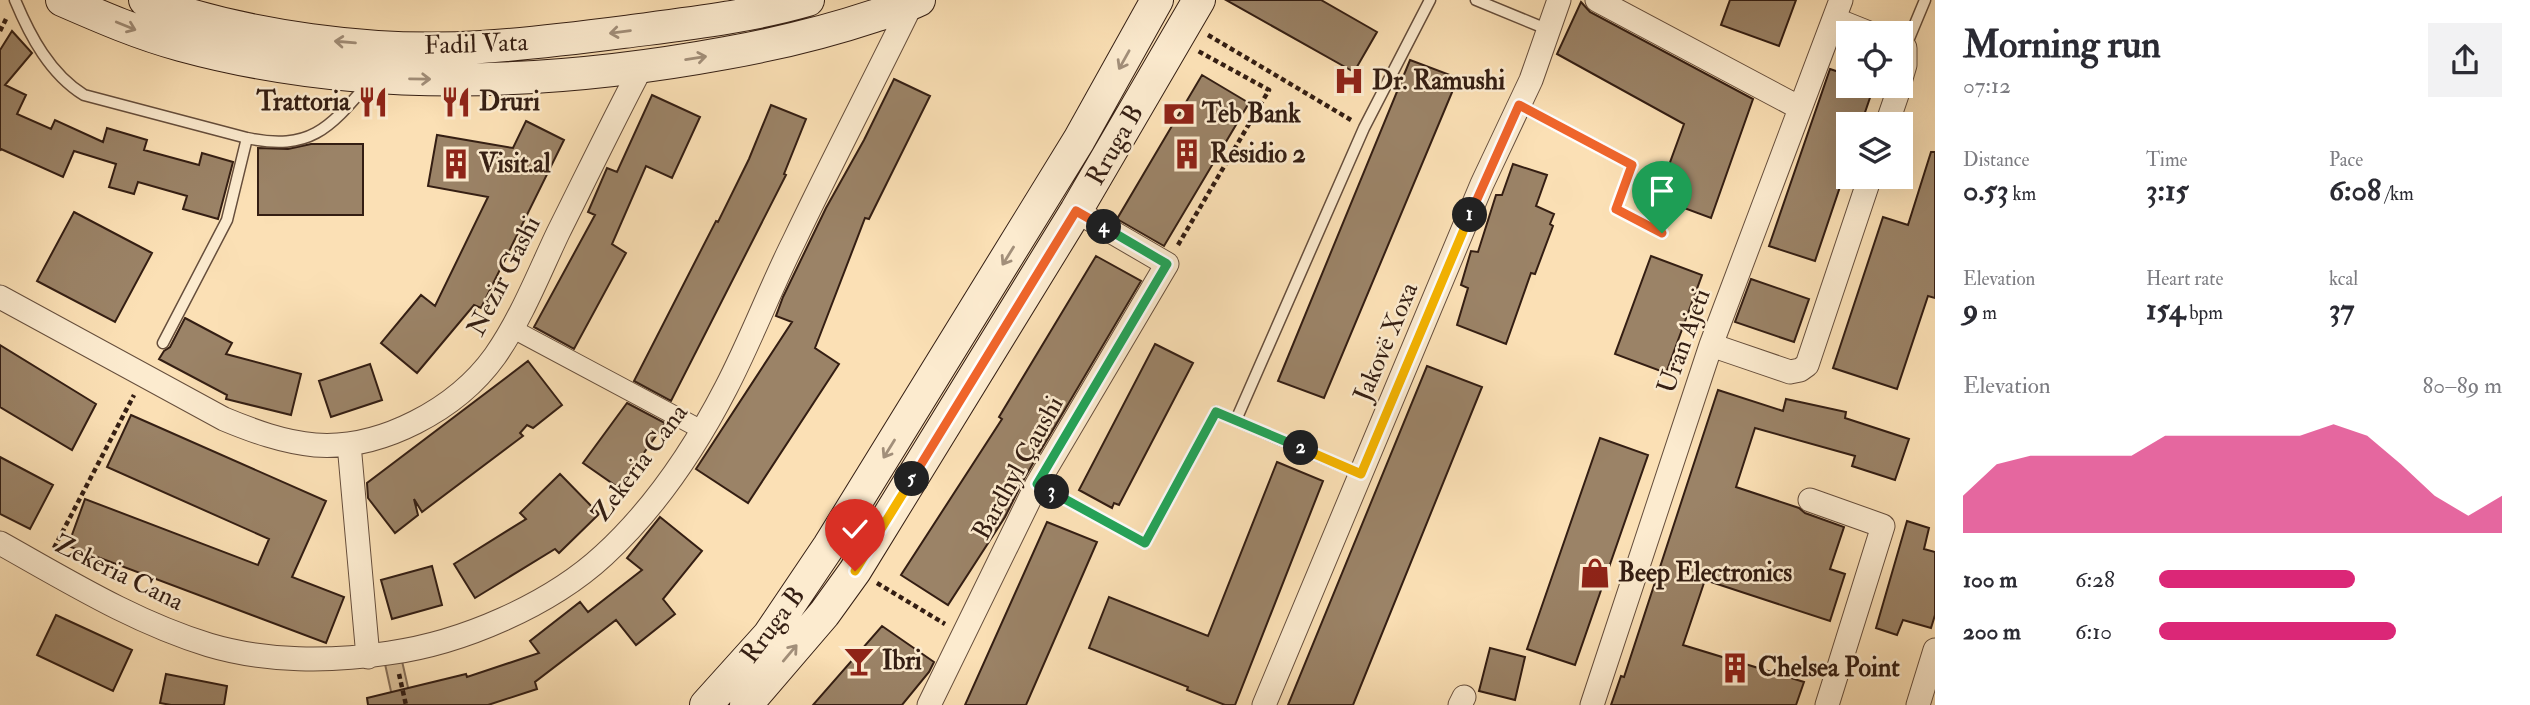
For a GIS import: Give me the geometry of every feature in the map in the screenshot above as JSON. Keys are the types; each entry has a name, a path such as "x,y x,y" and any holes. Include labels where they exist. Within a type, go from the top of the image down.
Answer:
{"main road":[{"name":"Fadil Vata","path":"62,0 137,30 191,47 271,65 374,77 492,79 642,66 754,48 823,31 916,2"},
{"name":"Fadil Vata","path":"145,0 226,24 284,35 400,47 479,47 655,28 808,0"},
{"name":"Rruga B","path":"706,705 769,635 829,547 1079,140 1157,0"},
{"name":"Rruga B","path":"746,705 824,614 855,571 1076,211 1187,20"}],"street":[{"name":"Jakovë Xoxa","path":"1264,705 1482,184 1519,105 1559,0"},
{"path":"1597,0 1800,108"},
{"name":"Zekeria Cana","path":"0,543 122,612 213,646 265,656 318,659 394,653 481,630 527,607 602,557 631,528 679,466 727,388 794,241 916,2"},
{"path":"1837,10 1852,21"},
{"name":"Uran Ajeti","path":"1591,705 1710,345 1837,10"},
{"name":"Nezir Gashi","path":"0,297 223,419 253,431 284,440 317,445 349,444 377,438 408,425 458,395 478,377 495,356 642,66"},
{"path":"1710,345 1790,372 1808,365 1866,189"},
{"path":"1076,211 1167,264"},
{"name":"Bardhyl Çaushi","path":"929,705 1037,484 1167,264"},
{"path":"511,328 702,430"},
{"path":"349,444 368,657"},
{"path":"1810,500 1883,526 1827,705"},
{"path":"1918,705 1935,650"}],"lane":[{"path":"15,0 34,40 49,62 62,77 84,94 268,143 304,140 333,120 374,77"},
{"path":"1236,421 1364,128 1430,0"},
{"path":"1476,0 1549,30"},
{"path":"1913,26 1925,0"},
{"path":"1519,105 1632,165"},
{"path":"163,343 227,220 247,138"},
{"path":"1037,484 1145,543 1216,412 1361,474"}],"path":[{"path":"1187,20 1364,128"},
{"path":"1167,264 1269,90 1187,20"},
{"path":"1632,165 1616,209 1662,233"},
{"path":"44,568 144,376"},
{"path":"855,571 962,634"},
{"path":"394,653 406,705"}],"shaded area":[{"path":"402,661 412,705 394,705 385,664"}],"building":[{"path":"1226,0 1321,0 1377,32 1354,72"},
{"path":"1730,0 1796,0 1779,46 1721,25"},
{"path":"1581,2 1590,12 1753,99 1711,218 1657,198 1684,124 1557,54"},
{"path":"12,31 32,53 5,85 26,95 17,114 51,129 55,120 103,142 107,128 147,140 144,150 199,165 202,153 233,162 218,219 183,209 187,196 138,182 134,194 109,187 116,164 74,151 63,177 0,150 0,50"},
{"path":"1410,60 1458,78 1324,398 1278,381"},
{"path":"1830,69 1836,71 1836,98 1870,98 1865,112 1836,112 1836,189 1839,189 1815,261 1769,246"},
{"name":"Residio 2","path":"1202,75 1249,103 1164,246 1117,219"},
{"path":"894,79 930,96 869,219 865,218 815,348 839,364 748,503 696,469 792,322 776,316 783,297"},
{"path":"652,95 700,117 672,178 646,166 612,244 626,253 574,349 534,327 595,215 588,212 607,168 617,172"},
{"path":"771,105 806,119 784,174 786,175 671,401 634,381 716,221 718,222 749,159"},
{"path":"526,121 564,140 481,308 474,305 417,373 381,343 421,295 435,306 488,197 428,186 437,135 513,148"},
{"path":"311,144 363,144 363,215 258,215 258,148 288,149"},
{"path":"1931,152 1935,152 1935,298 1928,296 1897,389 1833,368 1883,217 1908,225"},
{"path":"1513,164 1547,175 1536,206 1554,214 1550,224 1553,226 1535,274 1531,273 1506,344 1457,325 1468,288 1461,285 1471,251 1478,252 1496,195 1502,195"},
{"path":"74,212 152,253 115,322 37,281"},
{"path":"1096,256 1141,281 1025,477 1005,517 948,605 901,575 1002,419 999,417"},
{"path":"1651,256 1702,275 1666,373 1615,354"},
{"path":"1751,279 1809,299 1794,342 1735,322"},
{"path":"185,318 232,343 226,354 301,374 291,415 226,399 227,395 159,359 170,347"},
{"path":"1155,344 1193,363 1119,505 1114,503 1112,508 1079,490"},
{"path":"0,345 96,404 72,450 0,407"},
{"path":"528,361 562,405 533,428 527,425 520,433 523,436 422,512 414,499 418,515 395,533 368,498 367,483"},
{"path":"370,364 382,400 331,417 319,381"},
{"path":"1427,366 1482,387 1353,705 1288,705"},
{"path":"1718,390 1783,411 1786,399 1846,412 1845,418 1909,439 1895,480 1852,466 1855,456 1755,428 1736,487 1799,508 1805,513 1844,527 1830,569 1845,574 1830,621 1705,580 1683,645 1804,682 1796,705 1611,705 1621,676 1624,677"},
{"path":"627,403 665,423 619,488 583,463"},
{"path":"131,415 326,501 292,577 344,597 326,643 68,546 85,499 258,565 269,539 107,467"},
{"path":"1600,438 1648,455 1575,665 1527,649"},
{"path":"0,457 53,485 30,529 0,514"},
{"path":"1277,462 1323,481 1235,705 1225,705 1187,690 1188,687 1089,648 1109,597 1208,636"},
{"path":"560,474 599,514 559,553 555,549 475,598 454,564 526,519 520,513"},
{"path":"660,517 702,551 663,599 675,614 636,645 616,620 535,682 537,689 488,705 368,705 367,698 466,674 467,677 539,653 530,641 580,602 588,612 642,570 627,558"},
{"path":"1907,521 1929,528 1924,549 1935,552 1935,615 1931,628 1903,620 1897,635 1876,628"},
{"path":"1047,522 1097,542 1026,705 965,705"},
{"path":"432,566 442,605 392,619 381,580"},
{"path":"56,615 132,650 113,691 37,655"},
{"path":"882,626 934,662 902,705 813,705"},
{"path":"1490,648 1525,657 1515,700 1479,691"},
{"path":"166,674 227,686 224,705 160,703"}],"place":[{"name":"Dr. Ramushi","path":"1349,81"},
{"name":"Trattoria","path":"373,102"},
{"name":"Druri","path":"456,102"},
{"name":"Teb Bank","path":"1179,114"},
{"name":"Residio 2","path":"1187,154"},
{"name":"Visit.al","path":"456,164"},
{"name":"Beep Electronics","path":"1595,573"},
{"name":"Ibri","path":"859,661"},
{"name":"Chelsea Point","path":"1735,668"}],"route":[{"path":"855,571 1076,211 1167,264 1037,484 1145,543 1216,412 1361,474 1482,184 1519,105 1632,165 1616,209 1662,233"}]}
